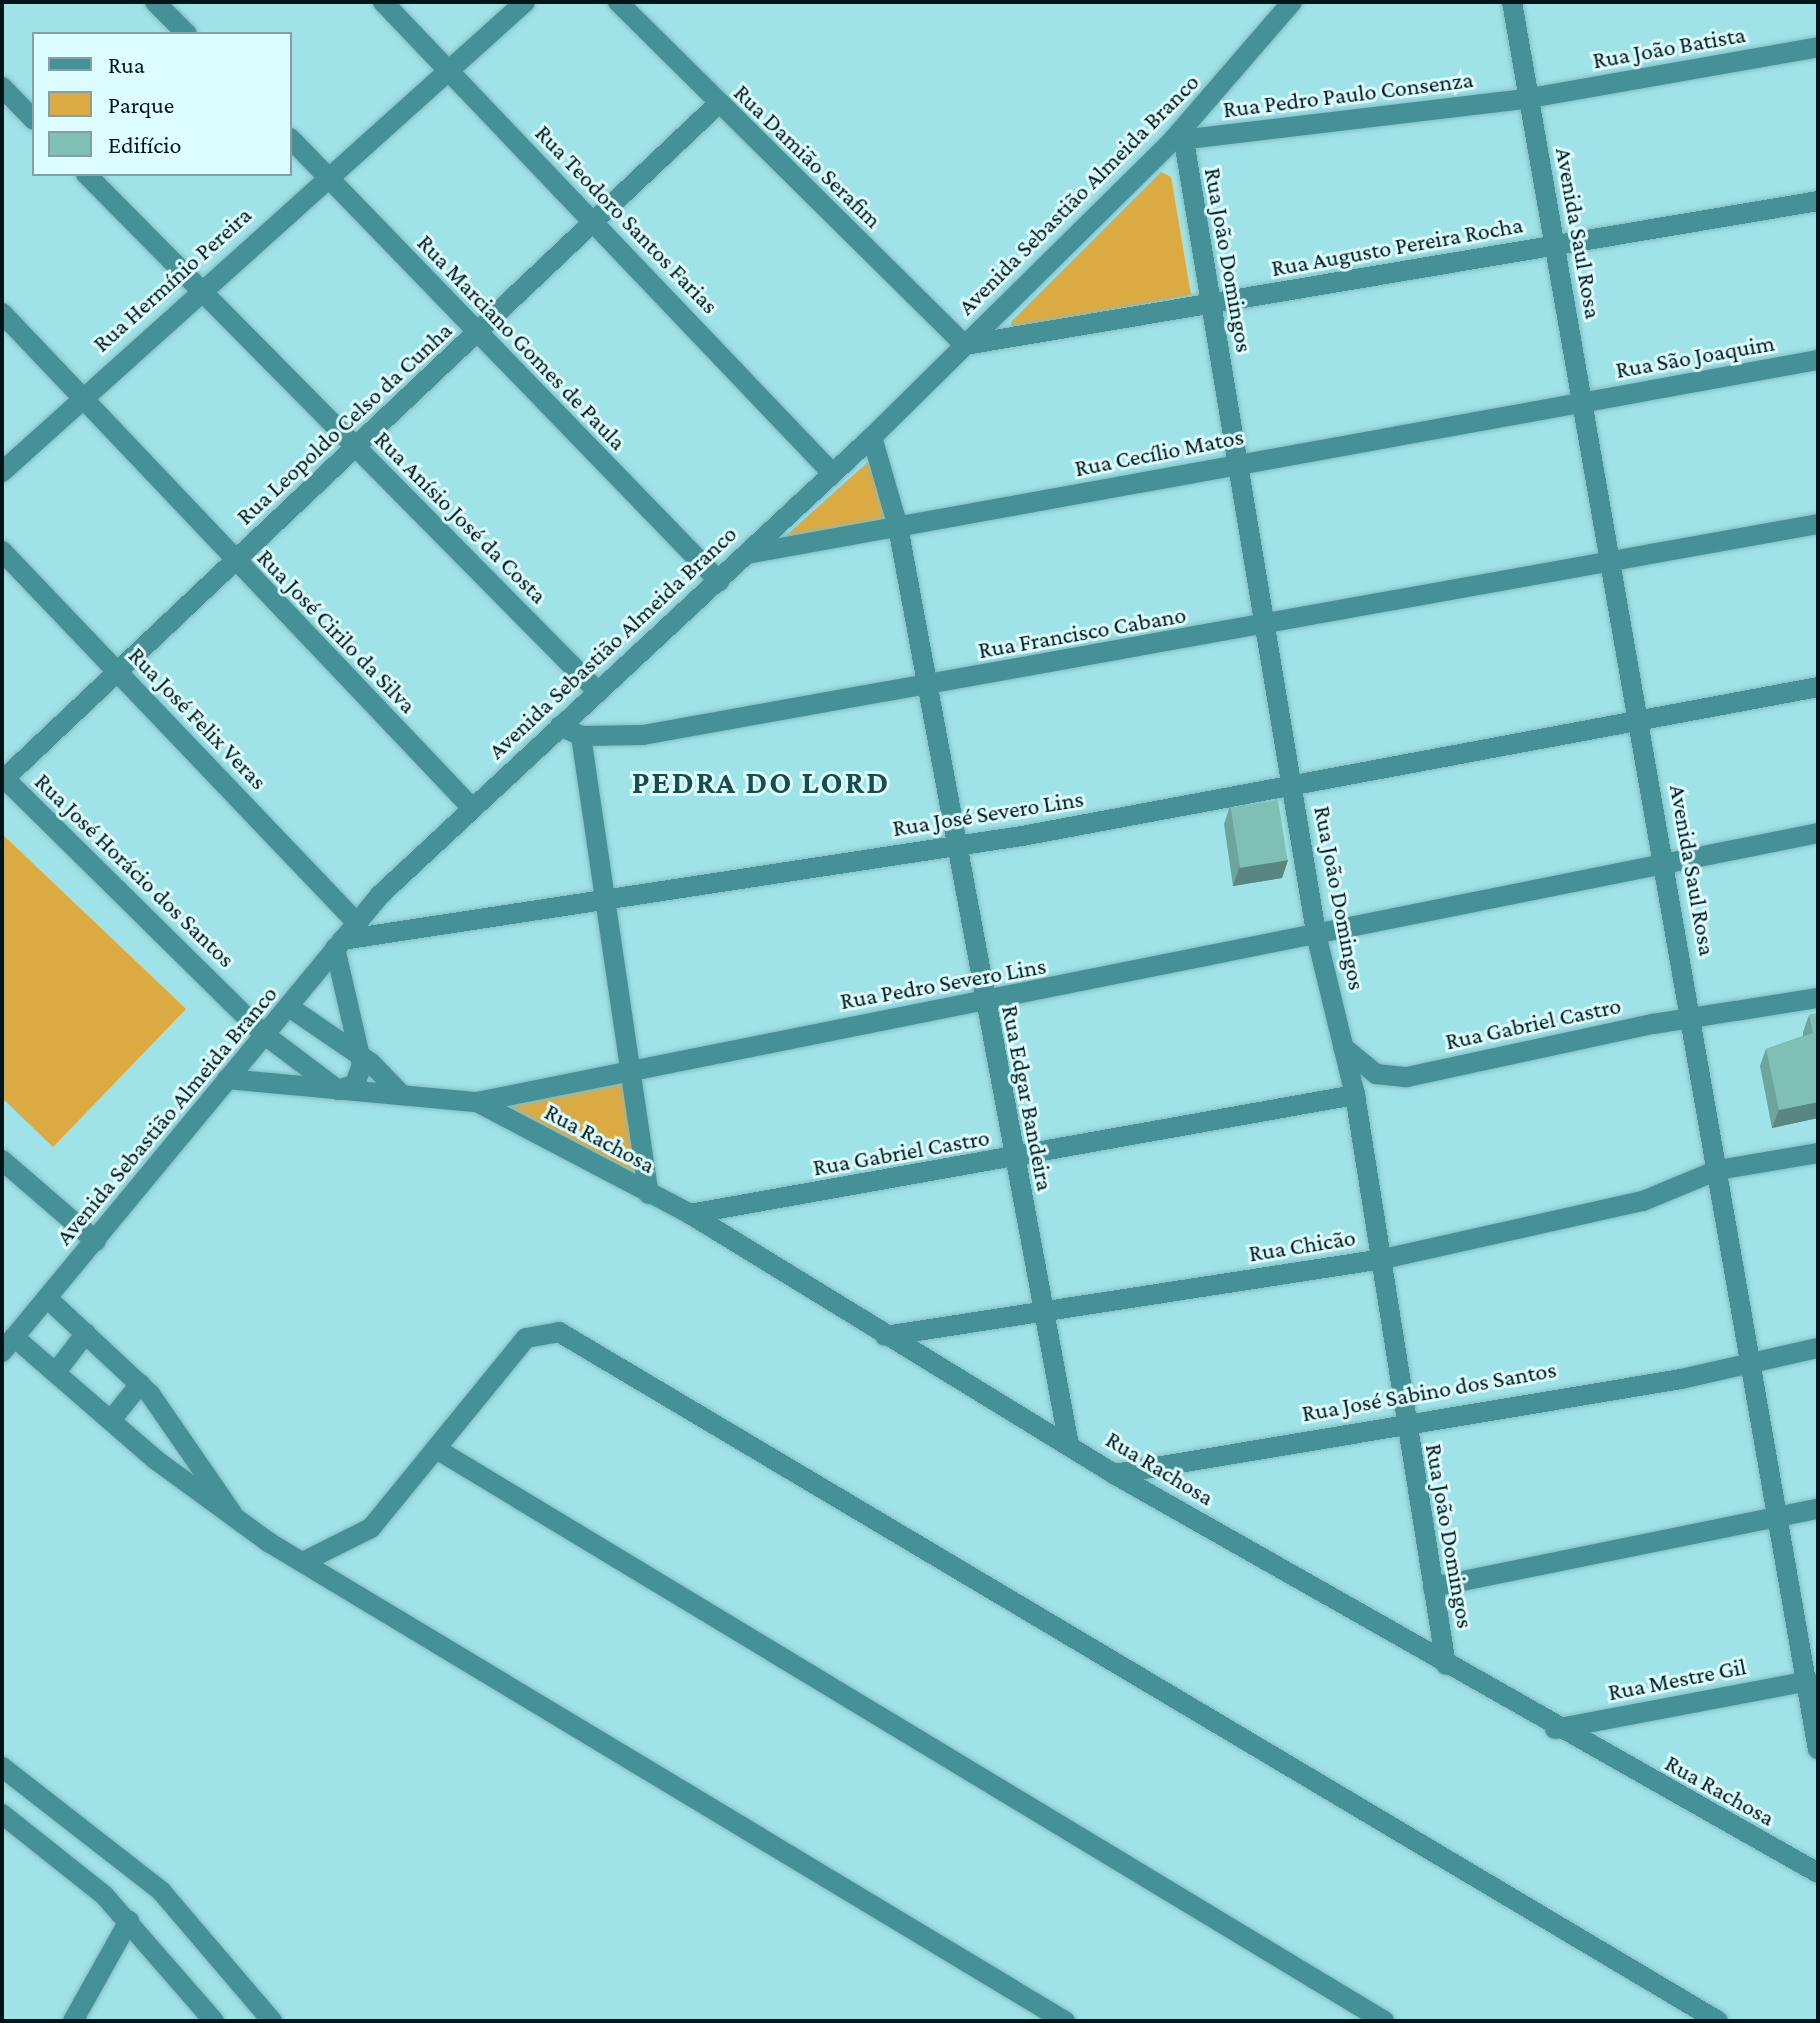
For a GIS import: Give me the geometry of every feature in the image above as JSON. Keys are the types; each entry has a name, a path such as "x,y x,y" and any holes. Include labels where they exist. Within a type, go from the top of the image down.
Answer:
{"street":[{"path":"155,2 185,32"},
{"name":"Rua Teodoro Santos Farias","path":"383,2 447,71 597,221 832,473"},
{"name":"Rua Hermínio Pereira","path":"2,472 198,290 525,2"},
{"name":"Rua Damião Serafim","path":"618,2 965,345"},
{"name":"Avenida Sebastião Almeida Branco","path":"8,1344 356,922 472,808 872,437 1178,141 1292,2"},
{"name":"Avenida Saul Rosa","path":"1512,2 1581,402 1614,562 1664,861 1695,1019 1777,1516 1811,1670 1818,1749"},
{"name":"Rua João Batista","path":"1530,98 1818,47"},
{"path":"2,87 32,118"},
{"name":"Rua Pedro Paulo Consenza","path":"1178,141 1530,98"},
{"name":"Rua Leopoldo Celso da Cunha","path":"3,778 477,336 718,104"},
{"name":"Rua Marciano Gomes de Paula","path":"292,140 477,336 719,581"},
{"name":"Rua João Domingos","path":"1178,141 1241,462 1317,938 1355,1095 1383,1259 1402,1421 1446,1665"},
{"name":"Rua Anísio José da Costa","path":"88,176 597,691"},
{"name":"Rua Augusto Pereira Rocha","path":"965,345 1818,201"},
{"name":"Rua José Cirilo da Silva","path":"2,313 233,561 472,808"},
{"name":"Rua São Joaquim","path":"1581,402 1818,360"},
{"name":"Rua Cecílio Matos","path":"747,554 1581,402"},
{"name":"Rua Edgar Bandeira","path":"872,437 898,527 929,686 982,1002 1068,1440"},
{"name":"Rua Francisco Cabano","path":"560,726 581,736 643,735 1818,524"},
{"name":"Rua José Felix Veras","path":"2,551 356,922"},
{"name":"Rua José Severo Lins","path":"338,944 956,845 1292,786 1818,687"},
{"path":"581,736 649,1194"},
{"name":"Rua José Horácio dos Santos","path":"3,778 265,1035"},
{"name":"Rua Pedro Severo Lins","path":"227,1079 477,1102 632,1066 1317,938 1664,861 1818,833"},
{"path":"265,1035 338,1090 360,1077 338,944"},
{"name":"Rua Gabriel Castro","path":"1343,1047 1376,1074 1407,1077 1695,1019 1818,998"},
{"path":"289,1007 357,1054 400,1093"},
{"name":"Rua Gabriel Castro","path":"690,1214 1013,1159 1355,1095"},
{"name":"Rua Rachosa","path":"477,1102 690,1214 885,1336 1068,1440 1114,1474 1555,1729 1818,1873"},
{"name":"Rua Chicão","path":"885,1336 1383,1259 1643,1201 1718,1170 1818,1153"},
{"path":"2,1160 96,1241"},
{"path":"47,1298 140,1384 210,1472 232,1513"},
{"path":"56,1372 86,1333"},
{"path":"303,1562 371,1528 438,1450 527,1337 565,1335 1718,2021"},
{"path":"8,1344 56,1372 232,1513 303,1562 1065,2021"},
{"name":"Rua José Sabino dos Santos","path":"1114,1474 1402,1421 1681,1379 1752,1360 1818,1348"},
{"path":"112,1419 140,1384"},
{"path":"438,1450 1384,2021"},
{"path":"1433,1587 1818,1509"},
{"name":"Rua Mestre Gil","path":"1555,1729 1811,1670"},
{"path":"2,1767 161,1891 272,2021"},
{"path":"2,1814 129,1921 214,2021"},
{"path":"73,2021 129,1921"}],"green space":[{"path":"1161,172 1171,177 1191,295 1013,328 1011,322"},
{"path":"869,461 886,518 780,541"},
{"path":"2,834 186,1009 53,1147 2,1098"},
{"path":"621,1076 638,1178 499,1106"}],"building":[{"path":"1278,800 1288,860 1240,868 1231,808"},
{"path":"1818,1013 1818,1102 1779,1110 1766,1049 1813,1033 1809,1015"}],"district":[{"name":"PEDRA DO LORD","path":"761,782"}]}
